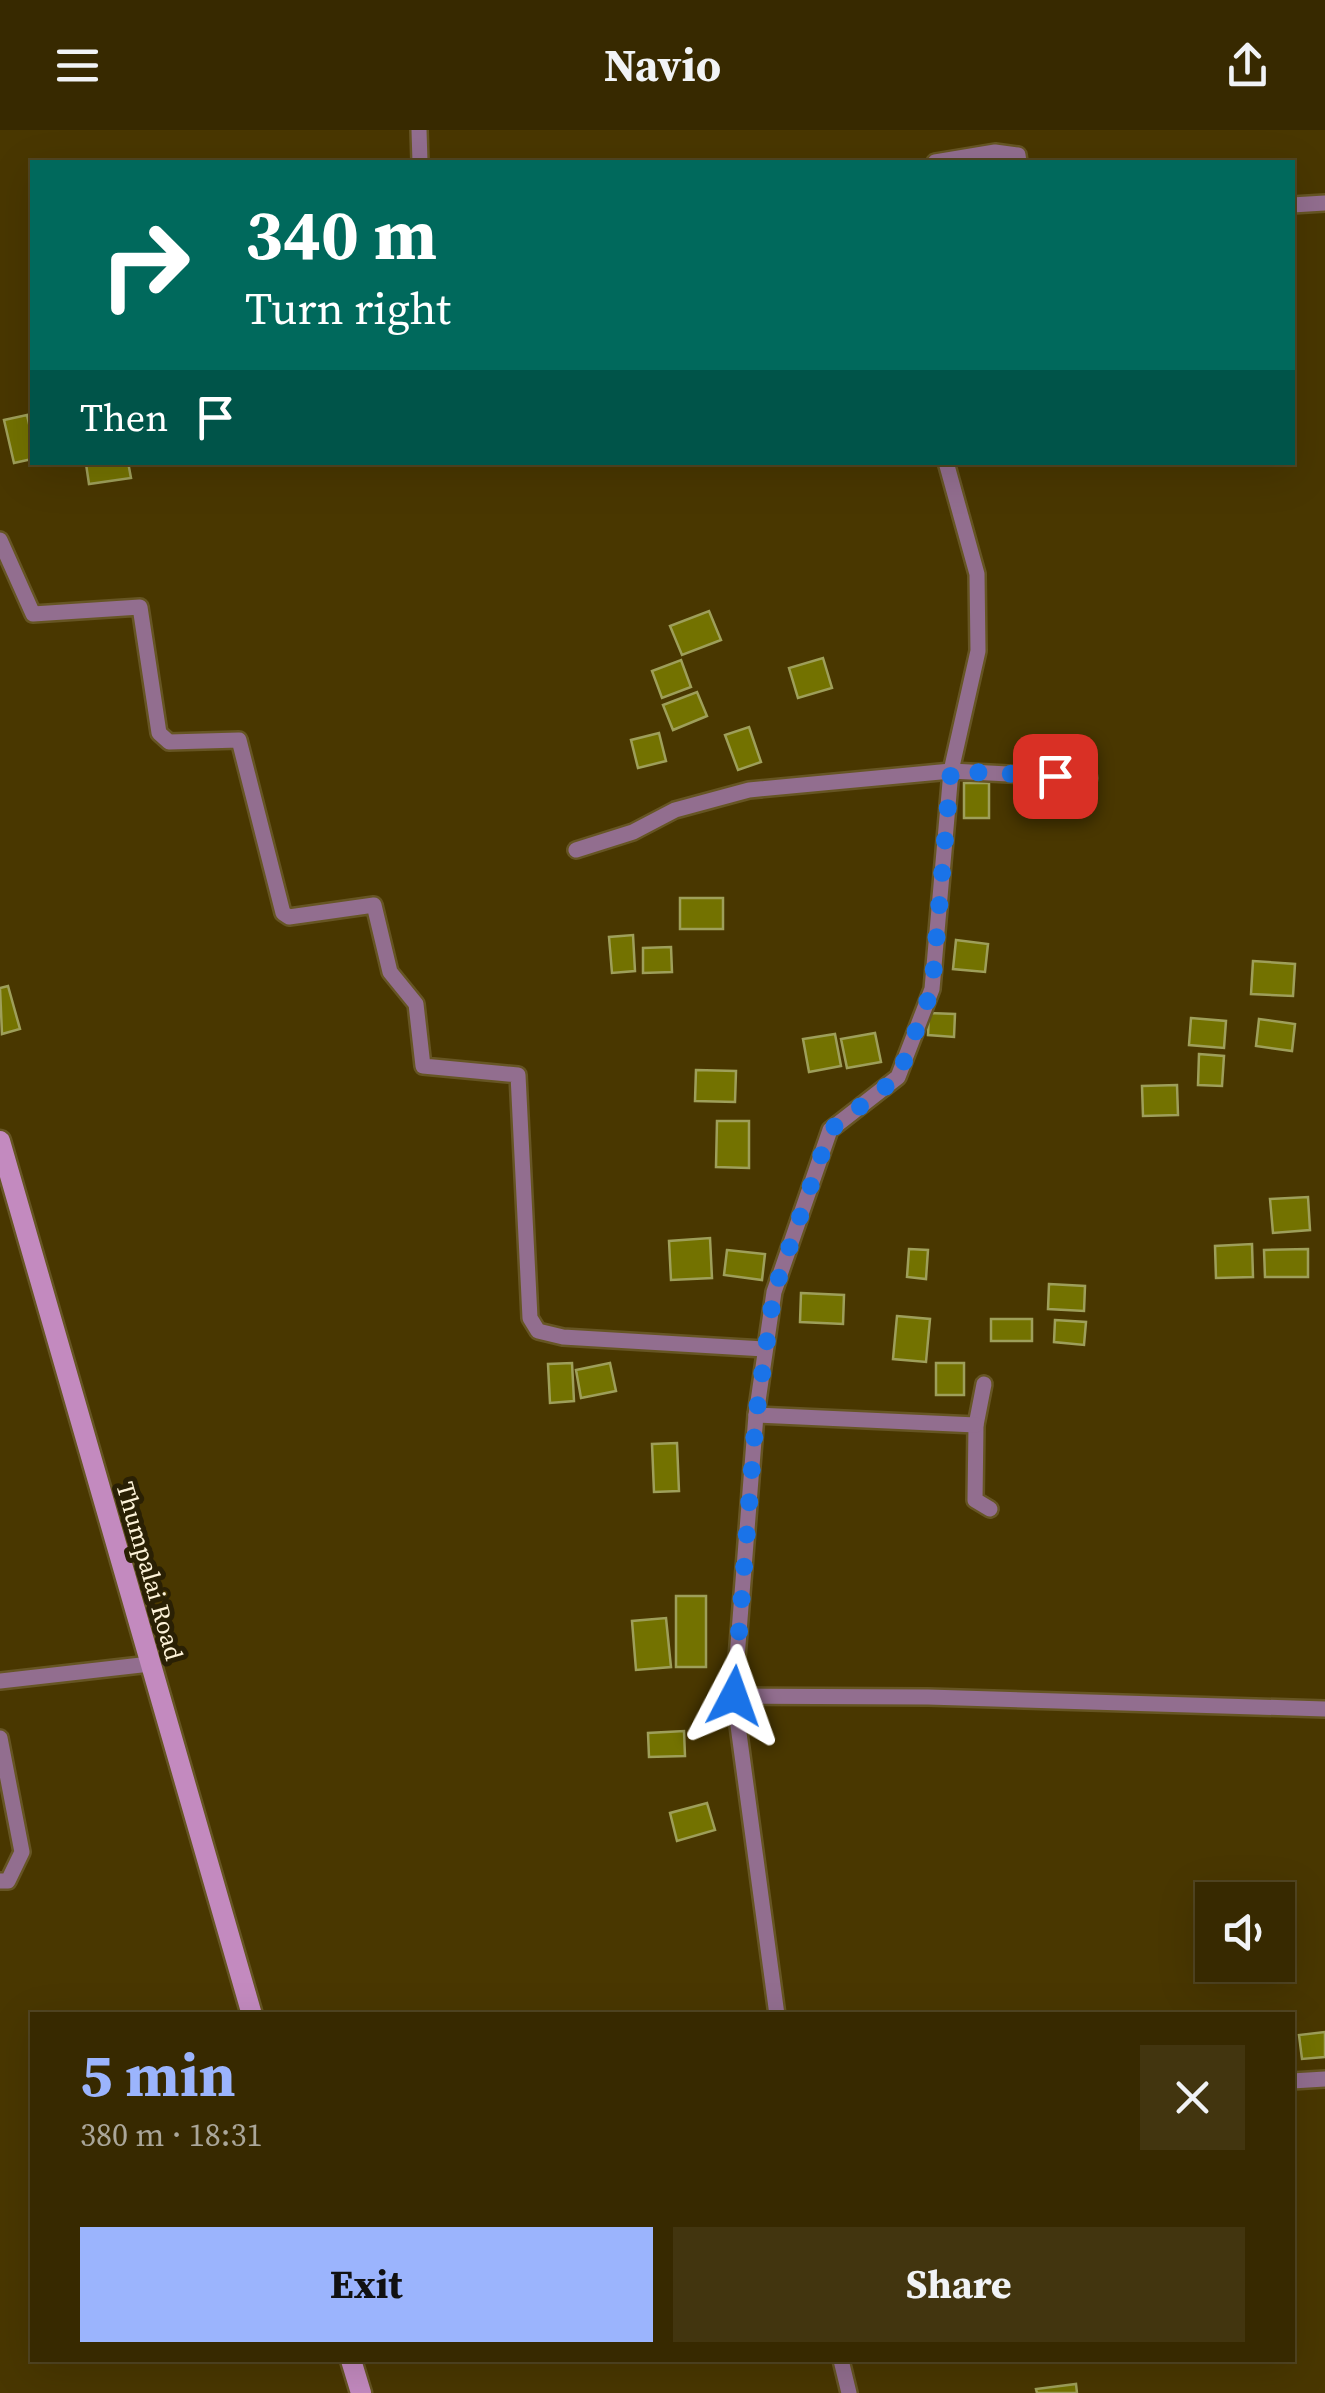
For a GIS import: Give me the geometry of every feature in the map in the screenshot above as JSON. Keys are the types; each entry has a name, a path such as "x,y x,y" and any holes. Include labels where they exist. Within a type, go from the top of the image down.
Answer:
{"street":[{"path":"419,130 420,160"},
{"path":"947,160 995,152 1018,155 1019,160"},
{"path":"1295,204 1325,203"},
{"path":"777,2012 734,1696 756,1416 774,1292 830,1130 898,1077 932,989 951,771 978,651 977,574 947,465"},
{"path":"0,540 33,614 140,607 159,733 169,742 238,740 282,914 288,918 374,905 390,972 416,1004 423,1066 518,1075 530,1318 538,1331 563,1337 765,1349"},
{"path":"576,850 633,832 675,810 749,790 951,771 1089,778"},
{"name":"Thumpalai Road","path":"0,1141 251,2012"},
{"path":"984,1384 976,1425 974,1500 990,1508"},
{"path":"756,1416 976,1425"},
{"path":"0,1681 150,1664"},
{"path":"734,1696 928,1697 1325,1709"},
{"path":"0,1738 22,1852 8,1881 0,1881"},
{"path":"1295,2081 1325,2079"},
{"path":"352,2362 360,2393"},
{"path":"841,2362 848,2393"}],"building":[{"path":"27,415 30,459 14,463 4,420"},
{"path":"86,465 129,465 131,478 89,484"},
{"path":"709,611 721,640 682,655 670,626"},
{"path":"823,658 832,688 798,698 789,668"},
{"path":"681,660 691,687 662,698 652,671"},
{"path":"697,692 707,716 673,730 663,705"},
{"path":"749,727 761,762 738,770 725,735"},
{"path":"659,733 666,761 638,768 631,740"},
{"path":"964,783 989,783 989,818 964,818"},
{"path":"680,898 723,898 723,929 680,929"},
{"path":"633,935 635,971 612,973 609,937"},
{"path":"956,940 988,944 985,972 953,969"},
{"path":"671,947 672,972 643,973 643,948"},
{"path":"1253,961 1295,964 1293,996 1251,994"},
{"path":"8,986 20,1029 2,1034 0,988"},
{"path":"929,1013 955,1014 954,1037 928,1035"},
{"path":"1191,1018 1226,1021 1224,1048 1189,1045"},
{"path":"1259,1019 1295,1024 1292,1051 1256,1046"},
{"path":"875,1033 881,1062 847,1068 841,1039"},
{"path":"835,1034 841,1066 809,1072 803,1039"},
{"path":"1199,1054 1224,1056 1222,1086 1198,1085"},
{"path":"696,1070 736,1071 735,1102 695,1101"},
{"path":"1177,1085 1178,1115 1143,1116 1142,1086"},
{"path":"717,1121 749,1121 749,1168 716,1167"},
{"path":"1308,1197 1310,1230 1273,1233 1270,1199"},
{"path":"710,1238 712,1278 671,1280 669,1241"},
{"path":"1252,1244 1253,1277 1216,1278 1215,1246"},
{"path":"909,1249 928,1250 926,1279 907,1277"},
{"path":"1308,1249 1308,1277 1265,1277 1264,1250"},
{"path":"727,1250 765,1254 762,1280 724,1275"},
{"path":"1049,1284 1085,1286 1084,1311 1048,1309"},
{"path":"801,1293 844,1295 843,1324 800,1322"},
{"path":"897,1316 930,1319 926,1362 893,1359"},
{"path":"991,1319 1032,1319 1032,1341 991,1341"},
{"path":"1055,1320 1086,1322 1084,1345 1054,1342"},
{"path":"572,1363 574,1401 550,1403 548,1364"},
{"path":"610,1363 616,1391 581,1398 576,1370"},
{"path":"936,1363 964,1363 964,1395 936,1395"},
{"path":"677,1443 679,1491 654,1492 652,1444"},
{"path":"676,1596 706,1596 706,1667 676,1667"},
{"path":"666,1618 671,1667 636,1670 632,1621"},
{"path":"684,1731 685,1756 649,1757 648,1733"},
{"path":"707,1803 715,1830 677,1841 670,1813"},
{"path":"1325,2032 1325,2057 1302,2059 1299,2035"},
{"path":"1076,2384 1077,2393 1037,2393 1036,2389"}],"route":[{"path":"734,1696 756,1416 774,1292 830,1130 898,1077 932,989 951,771 1055,776"}]}
